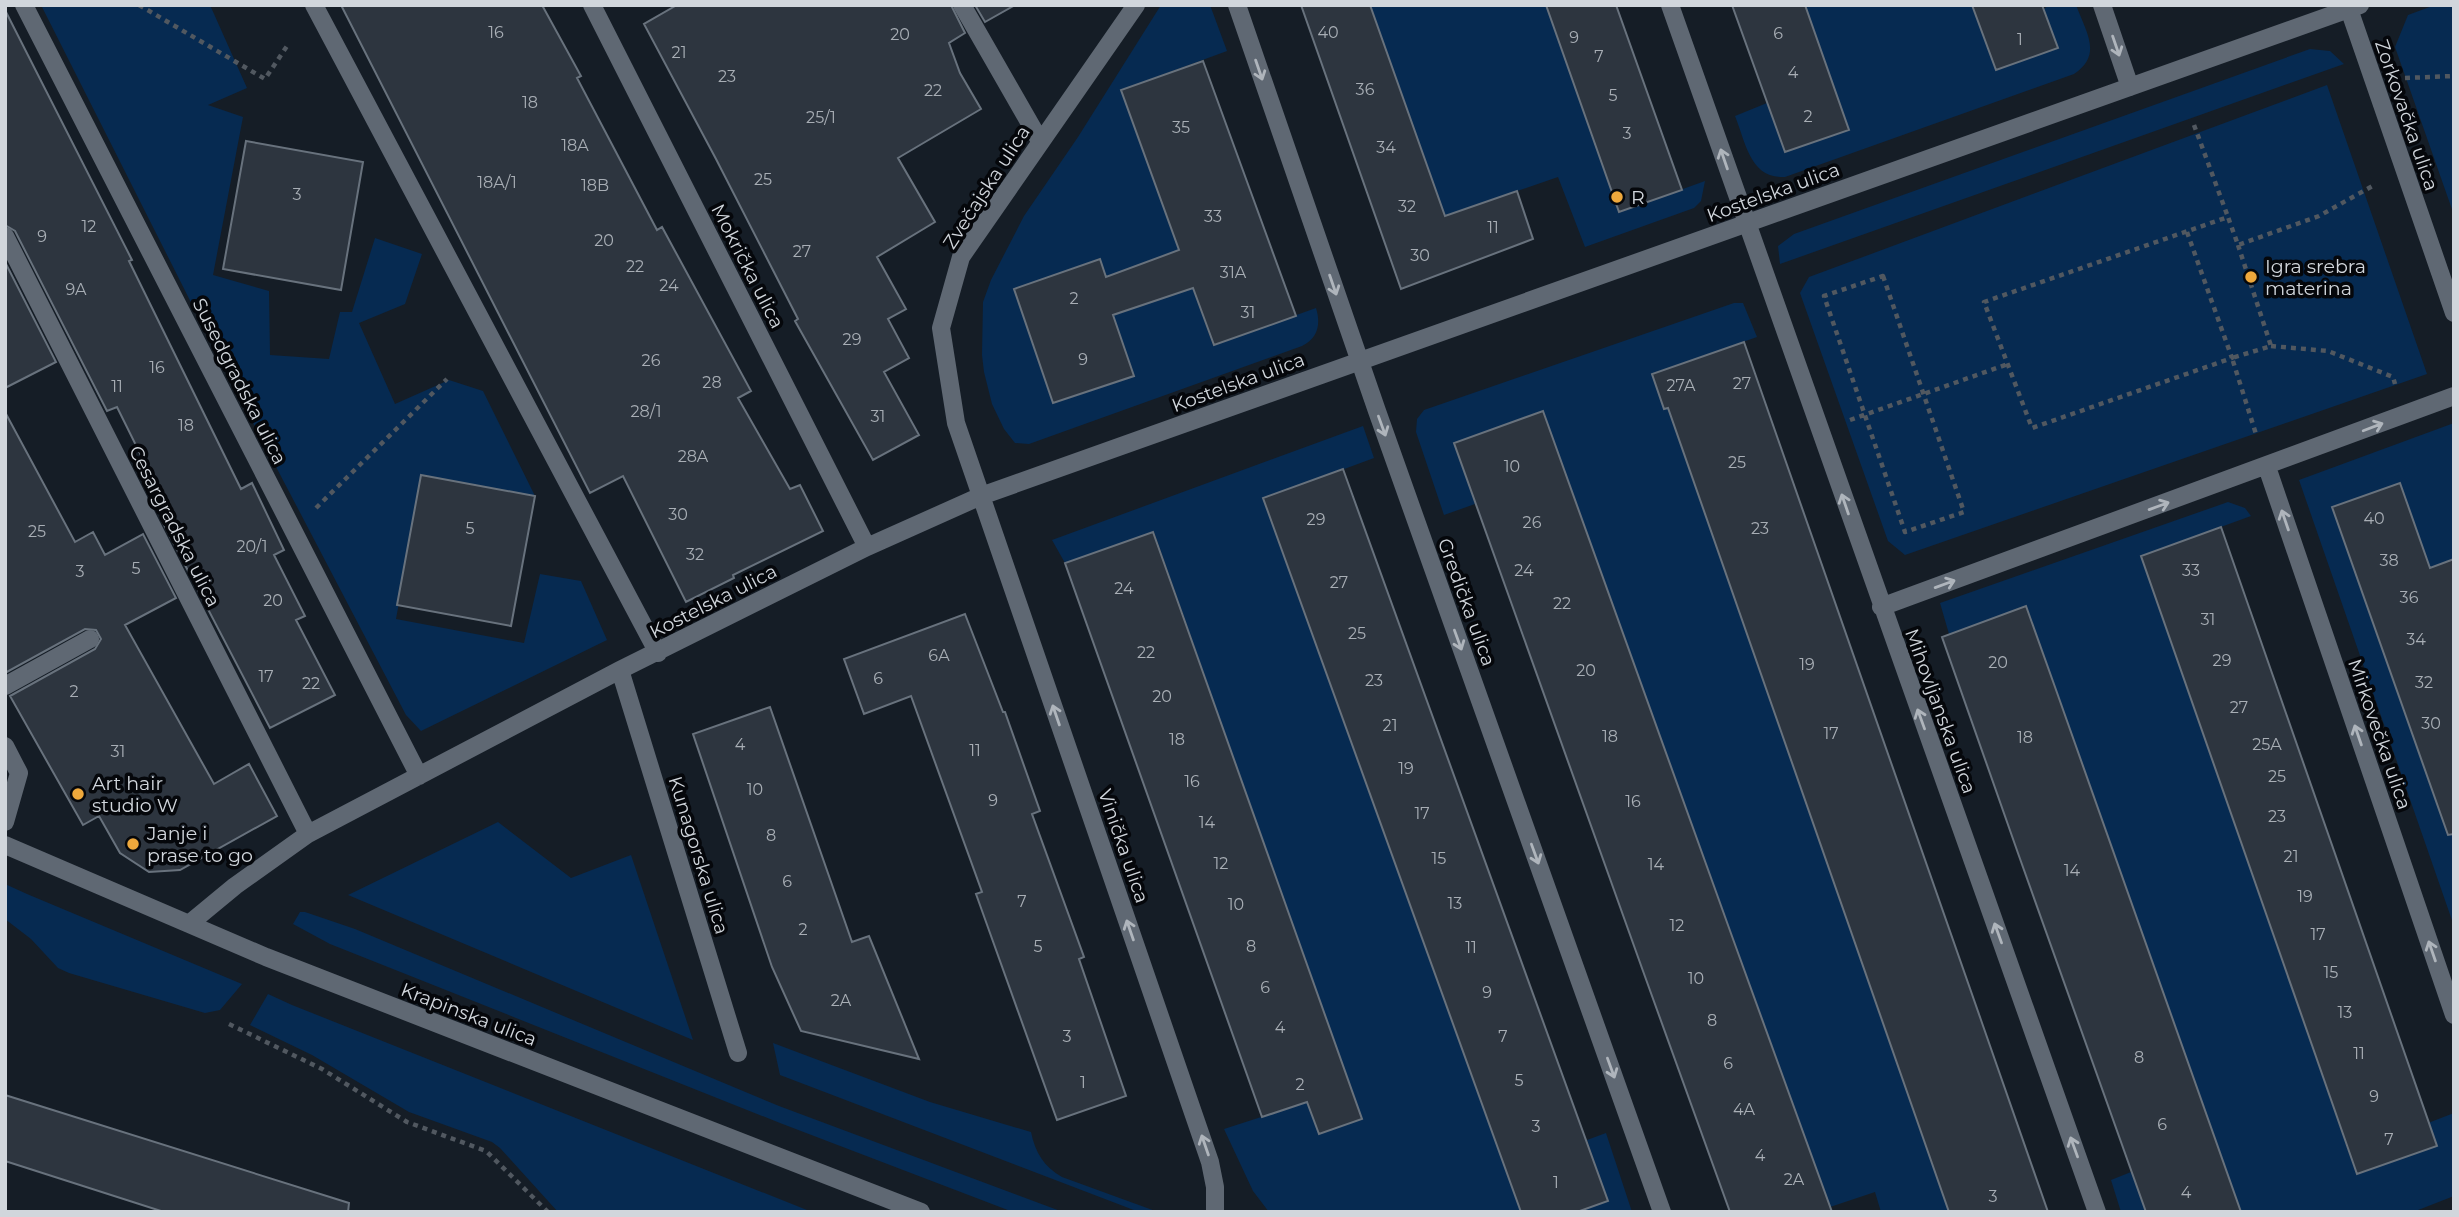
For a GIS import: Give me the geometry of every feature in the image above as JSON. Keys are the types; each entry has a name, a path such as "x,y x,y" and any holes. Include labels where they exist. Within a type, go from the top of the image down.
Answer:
{"street":[{"name":"Susedgradska ulica","path":"23,5 419,776"},
{"path":"314,5 657,653"},
{"name":"Mokrička ulica","path":"592,5 867,547"},
{"path":"962,5 1040,141"},
{"name":"Zvečajska ulica","path":"981,496 956,423 941,328 961,257 1136,5"},
{"name":"Gredička ulica","path":"1237,5 1360,361 1662,1212"},
{"name":"Mihovljanska ulica","path":"1670,5 2097,1212"},
{"path":"2102,5 2130,87"},
{"name":"Kostelska ulica","path":"189,924 308,834 620,670 867,547 981,496 2354,7"},
{"name":"Zorkovačka ulica","path":"2354,7 2404,168 2454,313"},
{"name":"Cesargradska ulica","path":"5,236 308,834"},
{"path":"1881,607 2454,396"},
{"name":"Mirkovečka ulica","path":"2267,467 2454,1015"},
{"name":"Vinička ulica","path":"981,496 1210,1162 1215,1187 1215,1212"},
{"path":"5,686 90,639"},
{"name":"Kunagorska ulica","path":"620,670 738,1053"},
{"path":"5,746 19,773 5,822"},
{"name":"Krapinska ulica","path":"5,845 287,965 921,1212"}],"path":[{"path":"139,5 265,79 289,43"},
{"path":"2393,79 2454,76"},
{"path":"2194,125 2271,346"},
{"path":"2238,245 2319,216 2404,168"},
{"path":"2228,217 1984,302 2032,429 2271,346 2328,351 2393,377 2407,414"},
{"path":"2187,232 2267,467"},
{"path":"1883,276 1923,394 1964,512 1905,532 1824,296 1883,276"},
{"path":"1820,431 2008,364"},
{"path":"293,531 447,379"},
{"path":"229,1024 322,1069 407,1122 486,1151 548,1212"}],"shaded area":[{"path":"41,5 210,5 247,88 208,105 243,117 213,275 269,291 270,355 329,359 340,312 352,312 375,238 422,254 405,304 359,323 395,404 449,380 483,391 535,496 422,475 396,619 524,643 540,574 581,581 607,640 421,731 406,715 217,354"},
{"path":"1161,5 1210,5 1227,51 1121,90 1213,345 1316,308 1317,330 1312,339 1302,346 1029,444 1015,443 1004,429 992,404 984,372 983,302 991,280 1024,216 1078,137"},
{"path":"1370,5 1546,5 1619,212 1705,181 1701,201 1694,208 1585,247 1558,177 1444,216"},
{"path":"1805,5 1972,5 2058,47 2044,9 2049,5 2076,5 2090,42 2090,51 2083,67 2074,74 1785,177 1773,176 1757,166 1751,157 1735,116 1767,103 1785,152 1849,130"},
{"path":"2435,5 2454,5 2454,215 2395,47 2408,15"},
{"path":"2310,49 2330,51 2344,64 1780,264 1778,246 1794,234"},
{"path":"2327,85 2427,374 1905,555 1888,541 1800,293 1809,277"},
{"path":"1734,303 1743,303 1757,337 1652,374 1664,409 1690,400 1949,1212 1881,1212 1875,1192 1830,1207 1543,411 1454,443 1475,504 1444,515 1416,432 1417,419 1424,410"},
{"path":"2454,423 2454,926 2299,480"},
{"path":"1363,426 1374,458 1263,499 1521,1212 1269,1212 1253,1191 1224,1129 1307,1102 1319,1134 1361,1118 1154,532 1065,563 1052,540"},
{"path":"2228,502 2245,508 2251,516 2141,556 2356,1173 2436,1146 2428,1123 2454,1113 2454,1196 2413,1212 2241,1212 2027,607 1949,634 1940,603"},
{"path":"498,822 571,878 631,855 693,1040 348,895"},
{"path":"5,884 242,984 220,1010 205,1013 69,973 58,968 31,939 5,919"},
{"path":"300,912 355,929 779,1106 1063,1212 1013,1212 780,1123 330,944 293,924"},
{"path":"268,994 812,1212 558,1212 492,1142 409,1112 312,1055 250,1025"},
{"path":"773,1043 930,1102 1031,1132 1041,1158 1050,1169 1062,1177 1158,1212 1139,1212 780,1075"},
{"path":"1606,1133 1632,1212 1577,1212 1608,1201 1587,1140"},
{"path":"2131,1172 2146,1212 2121,1212 2111,1180"}],"building":[{"path":"341,5 542,5 581,76 577,78 657,230 662,227 751,391 738,398 790,489 800,485 823,531 733,575 734,578 686,602 623,476 590,493"},
{"path":"677,5 951,5 965,33 949,43 960,73 981,109 898,158 935,222 877,257 906,309 888,319 909,358 884,372 919,435 873,460 795,321 798,319 644,24"},
{"path":"975,5 1015,5 985,22"},
{"path":"1301,5 1370,5 1445,216 1517,191 1533,239 1401,289"},
{"path":"1546,5 1616,5 1682,190 1619,212"},
{"path":"1732,5 1805,5 1849,130 1785,152"},
{"path":"1972,5 2042,5 2058,48 1996,70"},
{"path":"5,10 132,260 129,261 241,489 252,483 284,550 274,555 305,616 296,620 335,695 270,728 163,523 172,518 117,407 107,411 15,231 5,225"},
{"path":"1203,61 1296,316 1214,345 1193,288 1113,315 1134,376 1053,403 1014,289 1100,259 1106,277 1179,250 1121,90"},
{"path":"246,141 363,162 341,290 223,269"},
{"path":"5,262 56,362 5,388"},
{"path":"1744,342 2048,1212 1949,1212 1668,408 1664,409 1652,374"},
{"path":"1543,411 1832,1212 1730,1212 1643,971 1454,443"},
{"path":"5,412 75,542 93,532 105,555 143,534 176,598 125,625 214,784 249,764 277,816 180,870 149,872 120,853 99,816 83,825 10,696 95,649 101,639 96,630 85,629 5,673"},
{"path":"1343,469 1608,1201 1577,1212 1521,1212 1263,498"},
{"path":"421,475 535,496 511,626 397,605"},
{"path":"2400,483 2430,568 2454,559 2454,834 2448,835 2332,507"},
{"path":"2221,527 2437,1146 2357,1174 2141,556"},
{"path":"1153,532 1362,1119 1319,1134 1307,1102 1262,1117 1065,563"},
{"path":"2026,606 2241,1212 2146,1212 2019,856 1942,637"},
{"path":"965,614 1005,712 1040,811 1032,814 1084,957 1079,959 1126,1096 1057,1120 976,894 982,892 911,696 864,714 844,659"},
{"path":"770,707 852,942 869,936 919,1059 801,1031 772,967 693,734"},
{"path":"5,1095 349,1203 348,1212 164,1212 5,1161"}],"place":[{"name":"R","path":"1617,197"},
{"name":"Igra srebra materina","path":"2251,277"},
{"name":"Art hair studio W","path":"78,794"},
{"name":"Janje i prase to go","path":"133,844"}]}
